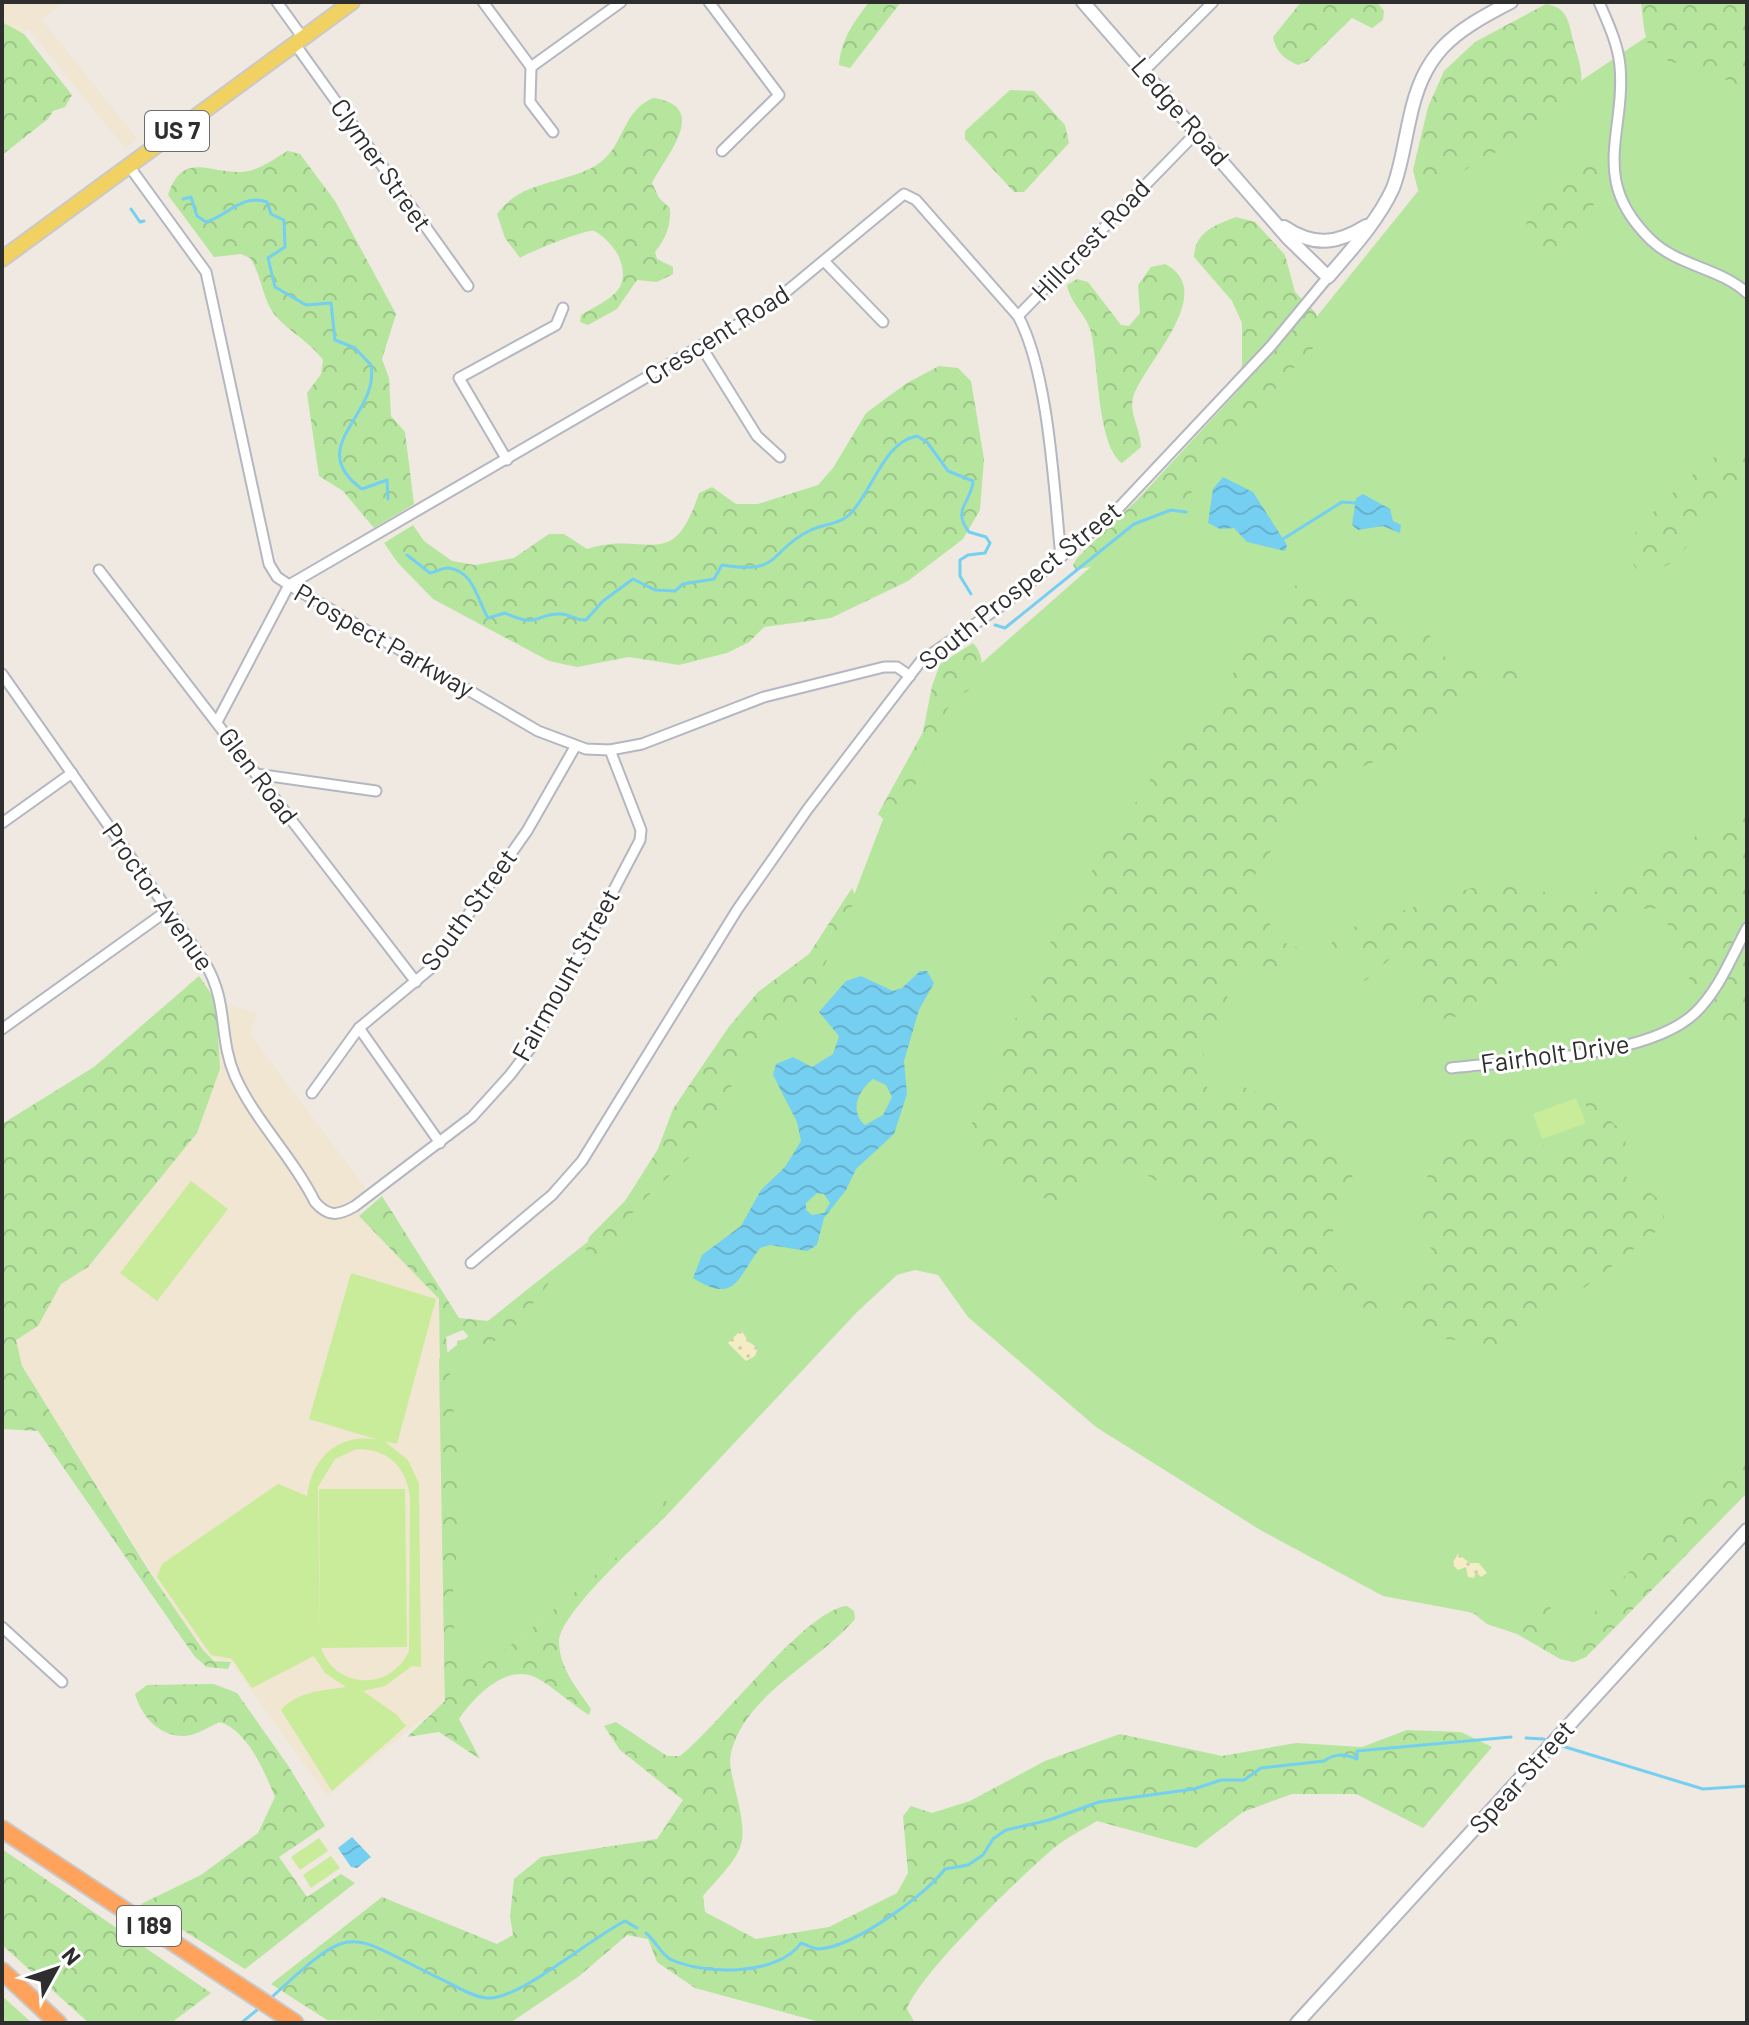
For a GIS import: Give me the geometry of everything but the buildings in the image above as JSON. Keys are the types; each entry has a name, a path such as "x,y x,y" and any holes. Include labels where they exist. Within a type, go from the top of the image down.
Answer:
{"highway":[{"name":"I 189","path":"2,1829 295,2023"},
{"path":"2,1971 58,2023"}],"main road":[{"name":"US 7","path":"2,259 352,2"}],"street":[{"name":"Clymer Street","path":"277,2 299,41 468,286"},
{"path":"483,2 531,67 530,102 553,132"},
{"path":"531,67 621,2"},
{"path":"709,2 779,95 722,151"},
{"name":"Ledge Road","path":"1083,2 1144,71 1194,135 1328,277"},
{"path":"1144,71 1213,2"},
{"name":"South Prospect Street","path":"471,1263 552,1195 582,1161 737,910 807,810 910,676 928,655 1004,604 1113,514 1271,346 1369,224 1396,178 1413,100 1429,63 1459,30 1511,2"},
{"path":"1599,2 1619,56 1621,77 1612,158 1625,205 1648,238 1667,252 1747,293"},
{"name":"Hillcrest Road","path":"1018,316 1164,164 1166,158 1194,135"},
{"name":"Prospect Parkway","path":"129,166 206,272 269,564 277,577 289,585 538,731 575,747 610,750 652,741 785,691 889,667 910,676"},
{"name":"Crescent Road","path":"289,585 778,301 896,198 909,194 1018,316 1032,347 1040,381 1061,557"},
{"name":"Ledge Road","path":"1278,222 1308,241 1327,243 1346,238 1369,224"},
{"path":"824,261 883,322"},
{"path":"507,460 459,378 556,325 563,308"},
{"path":"701,346 757,436 780,457"},
{"name":"Glen Road","path":"99,570 416,982"},
{"path":"217,722 289,585"},
{"name":"Proctor Avenue","path":"2,674 217,984 234,1075 315,1202 329,1214"},
{"name":"South Street","path":"312,1093 359,1028 430,969 527,831 575,747"},
{"name":"Fairmount Street","path":"329,1214 341,1215 355,1206 472,1117 532,1046 640,840 641,830 610,750"},
{"path":"2,823 72,773"},
{"path":"256,774 376,791"},
{"path":"2,1029 168,910"},
{"name":"Fairholt Drive","path":"1451,1068 1629,1046 1660,1035 1685,1022 1708,999 1747,928"},
{"path":"359,1028 440,1143"},
{"name":"Spear Street","path":"1297,2023 1747,1530"},
{"path":"2,1627 62,1682"}],"shaded area":[{"path":"2,2 64,2 41,19 137,139 125,148 28,28 2,46"},
{"path":"216,1001 257,1013 250,1034 365,1187 359,1216 439,1299 445,1701 327,1796 231,1662 209,1657 184,1624 22,1366 16,1340 38,1326 61,1284 79,1272 216,1031"}],"green space":[{"path":"869,2 901,2 850,68 839,65 845,39"},
{"path":"1301,2 1377,2 1384,11 1383,20 1372,28 1352,18 1308,61 1298,65 1281,54 1273,37"},
{"path":"1641,2 1747,2 1747,89 1655,54 1646,37"},
{"path":"1698,2 1747,2 1747,1484 1571,1656 1469,1612 1383,1596 1262,1531 1096,1427 968,1317 938,1275 915,1270 897,1275 857,1312 665,1517 445,1701 439,1359 457,1345 457,1341 465,1339 623,1214 848,911 882,822 959,683 1103,556 1314,320 1419,190"},
{"path":"1546,4 1559,8 1570,27 1581,77 1574,95 1537,126 1486,158 1425,192 1418,190 1413,170 1428,107 1444,71 1475,42"},
{"path":"2,22 24,34 72,95 65,107 53,111 48,119 2,155"},
{"path":"1010,90 1034,91 1065,125 1069,143 1024,192 1014,192 965,139 965,131"},
{"path":"653,98 670,103 680,111 682,122 674,147 652,183 659,198 670,208 667,232 655,252 657,259 673,267 673,274 657,282 637,280 617,309 588,325 580,322 581,315 615,293 623,279 619,257 612,246 605,238 589,231 520,258 505,238 497,214 518,195 582,172 605,159 634,112"},
{"path":"1590,146 1600,156 1602,182 1599,194 1584,220 1561,243 1549,250 1522,256 1518,248 1534,201 1554,176"},
{"path":"288,151 300,154 335,201 396,314 382,359 389,378 391,416 405,432 414,504 374,528 343,491 319,476 307,393 321,374 323,360 272,311 250,258 241,254 214,257 168,195 174,181 190,168 248,171"},
{"path":"1236,217 1255,222 1285,255 1295,292 1315,312 1323,329 1313,348 1280,378 1266,412 1249,436 1206,468 1184,505 1153,515 1093,566 1076,570 1073,565 1077,558 1138,499 1237,392 1242,364 1242,323 1232,301 1194,257 1202,235"},
{"path":"1165,264 1180,276 1184,292 1181,310 1133,398 1141,447 1122,463 1107,438 1090,329 1067,285 1077,279 1088,282 1121,325 1129,326 1140,313 1138,285 1151,267"},
{"path":"939,366 958,368 971,381 984,459 980,510 963,539 908,581 831,618 764,627 749,642 727,653 679,665 629,657 577,667 549,661 433,599 398,563 384,543 413,525 424,541 452,561 475,565 514,558 549,534 564,534 587,549 608,544 655,545 668,542 679,534 699,493 712,487 736,504 758,504 818,485 833,468 866,413 907,383"},
{"path":"1747,445 1744,491 1713,516 1673,562 1645,576 1640,573 1633,565 1629,550 1638,530 1661,504 1706,464 1729,448"},
{"path":"1296,585 1307,588 1324,609 1333,609 1345,594 1362,600 1389,627 1420,629 1430,636 1453,668 1471,671 1523,663 1531,674 1525,680 1481,690 1386,757 1325,782 1257,869 1255,878 1257,897 1270,924 1280,941 1306,951 1302,961 1289,973 1241,975 1229,988 1225,1010 1204,1040 1203,1081 1217,1103 1244,1087 1262,1094 1351,1173 1357,1191 1328,1239 1327,1258 1344,1278 1354,1284 1389,1291 1430,1284 1442,1275 1440,1264 1425,1236 1421,1214 1429,1174 1441,1152 1462,1141 1512,1133 1525,1134 1547,1148 1560,1147 1591,1125 1584,1098 1595,1094 1608,1119 1626,1134 1625,1174 1635,1188 1649,1192 1659,1200 1664,1211 1663,1226 1529,1331 1496,1345 1430,1337 1375,1310 1301,1289 1181,1196 1128,1163 1105,1169 1060,1205 1009,1177 969,1135 971,1124 997,1090 1002,1038 1032,995 1056,927 1168,752 1193,727 1213,719 1230,692 1234,670"},
{"path":"973,643 981,659 979,678 945,713 914,789 897,815 887,823 878,814 923,732 932,686 940,664"},
{"path":"1747,808 1747,1020 1724,1029 1688,1016 1684,999 1689,967 1659,909 1634,911 1601,945 1581,959 1512,976 1461,1013 1446,1020 1422,1001 1416,972 1408,962 1391,958 1365,981 1359,978 1356,958 1330,947 1336,933 1486,883 1530,884 1548,894 1580,900"},
{"path":"852,888 856,897 816,984 742,1067 693,1154 638,1205 612,1243 591,1257 586,1250 589,1237 625,1201 658,1149 673,1109 728,1028 758,992 809,954"},
{"path":"199,976 216,1001 220,1069 197,1133 88,1267 61,1284 38,1326 16,1340 22,1366 149,1571 203,1650 214,1661 231,1662 228,1669 207,1667 195,1657 38,1431 2,1429 2,1124 94,1067"},
{"path":"1576,1098 1586,1123 1542,1139 1533,1114"},
{"path":"191,1181 228,1209 157,1301 120,1273"},
{"path":"382,1196 459,1318 489,1321 538,1281 557,1273 512,1330 480,1350 463,1330 446,1337 462,1497 452,1601 455,1641 465,1669 478,1669 520,1638 664,1517 659,1500 664,1497 669,1507 665,1517 586,1597 562,1630 559,1643 562,1661 591,1709 589,1715 537,1678 526,1674 503,1678 482,1692 459,1719 480,1759 439,1732 407,1737 445,1701 439,1299 359,1216"},
{"path":"351,1273 436,1299 397,1444 384,1441 408,1460 419,1484 421,1667 412,1666 385,1686 363,1691 397,1715 406,1726 332,1791 281,1710 304,1695 346,1687 325,1673 314,1656 252,1688 232,1659 211,1655 157,1577 162,1564 278,1484 307,1496 315,1470 330,1450 352,1440 379,1440 309,1419","holes":["357,1449 368,1450 394,1461 408,1486 409,1651 401,1664 390,1673 377,1679 364,1680 339,1672 328,1662 321,1648 407,1647 405,1489 319,1489 320,1644 318,1487 335,1459"]},
{"path":"1747,1454 1747,1493 1586,1657 1574,1662 1560,1659 1517,1634 1487,1624 1472,1612 1497,1619 1511,1618 1548,1600 1551,1603 1548,1635 1570,1647 1609,1592"},
{"path":"847,1606 854,1611 855,1619 767,1696 739,1732 731,1753 730,1766 740,1809 742,1838 740,1848 727,1869 703,1896 705,1912 756,1939 829,1927 897,1893 908,1873 903,1816 911,1806 932,1813 970,1801 1045,1761 1120,1734 1222,1756 1296,1743 1362,1747 1407,1730 1461,1732 1492,1747 1423,1828 1356,1794 1292,1794 1243,1812 1196,1848 1097,1821 1054,1848 996,1902 951,1950 907,2009 915,2023 823,2023 695,1988 657,1962 648,1939 627,1935 578,1977 510,2023 327,2020 271,1984 382,1897 497,1944 513,1935 510,1916 514,1879 541,1857 657,1839 683,1800 620,1750 604,1726 616,1722 667,1756 680,1756 786,1647 830,1612"},
{"path":"214,1684 237,1693 289,1767 325,1826 279,1857 307,1897 341,1874 355,1883 245,1969 141,1904 201,1875 258,1833 275,1797 254,1753 230,1727 220,1722 188,1736 167,1733 147,1717 135,1694 147,1685"},
{"path":"319,1838 328,1851 300,1870 291,1857"},
{"path":"2,1849 211,1993 171,2023 89,2023 2,1945"},
{"path":"331,1856 340,1868 311,1888 303,1875"},
{"path":"2,1996 32,2023 2,2023"}],"sand":[{"path":"741,1330 749,1342 758,1348 755,1356 746,1361 728,1343"},
{"path":"1458,1554 1470,1563 1479,1563 1487,1573 1481,1577 1476,1572 1474,1578 1468,1577 1466,1567 1458,1570 1452,1564"}],"water":[{"path":"1223,477 1253,492 1287,545 1285,551 1247,542 1234,528 1220,529 1208,523 1213,489"},
{"path":"1363,494 1390,509 1393,521 1401,525 1400,533 1383,526 1358,530 1352,525 1356,498"},
{"path":"920,971 927,971 934,983 919,1010 904,1061 907,1094 894,1134 856,1169 846,1190 824,1218 817,1245 807,1251 770,1245 760,1248 740,1278 727,1288 707,1286 693,1278 702,1255 741,1226 761,1190 785,1167 801,1141 797,1122 773,1075 776,1064 793,1057 812,1067 833,1054 839,1036 819,1012 846,981 861,976 893,991 902,988","holes":["873,1079 886,1085 892,1097 883,1115 865,1125 857,1113 857,1101","817,1193 824,1194 830,1203 824,1213 812,1215 806,1210 806,1203"]},
{"path":"352,1837 371,1857 357,1868 351,1867 338,1848"}],"waterway":[{"path":"183,199 191,197 197,216 206,222 250,200 267,202 271,214 284,220 285,247 268,258 275,287 306,305 331,303 335,340 355,348 371,365 371,383 341,444 340,459 346,473 362,489 387,480 388,499"},
{"path":"131,209 140,222 144,221"},
{"path":"407,555 430,573 449,568 464,575 488,618 505,613 532,620 562,614 586,620 603,601 633,579 655,590 675,591 683,584 714,579 722,565 756,567 766,564 796,539 849,515 895,448 917,436 927,442 948,471 973,481 962,517 969,532 986,537 990,543 985,553 968,555 960,560 960,576 971,594"},
{"path":"1283,539 1342,502 1356,503"},
{"path":"995,625 1005,628 1134,524 1171,510 1186,512"},
{"path":"646,1933 668,1958 686,1965 722,1970 759,1967 776,1962 801,1943 819,1949 869,1930 922,1893 945,1869 968,1865 983,1855 993,1839 1006,1830 1049,1820 1099,1802 1194,1789 1221,1780 1244,1780 1261,1768 1324,1761 1340,1755 1357,1759 1357,1751 1511,1737"},
{"path":"1526,1738 1544,1739"},
{"path":"1562,1746 1703,1789 1747,1786"},
{"path":"273,1996 321,1955 337,1945 352,1942 368,1944 475,1995 487,1998 500,1996 536,1979 625,1921 637,1928"},
{"path":"241,2023 257,2010"}]}
